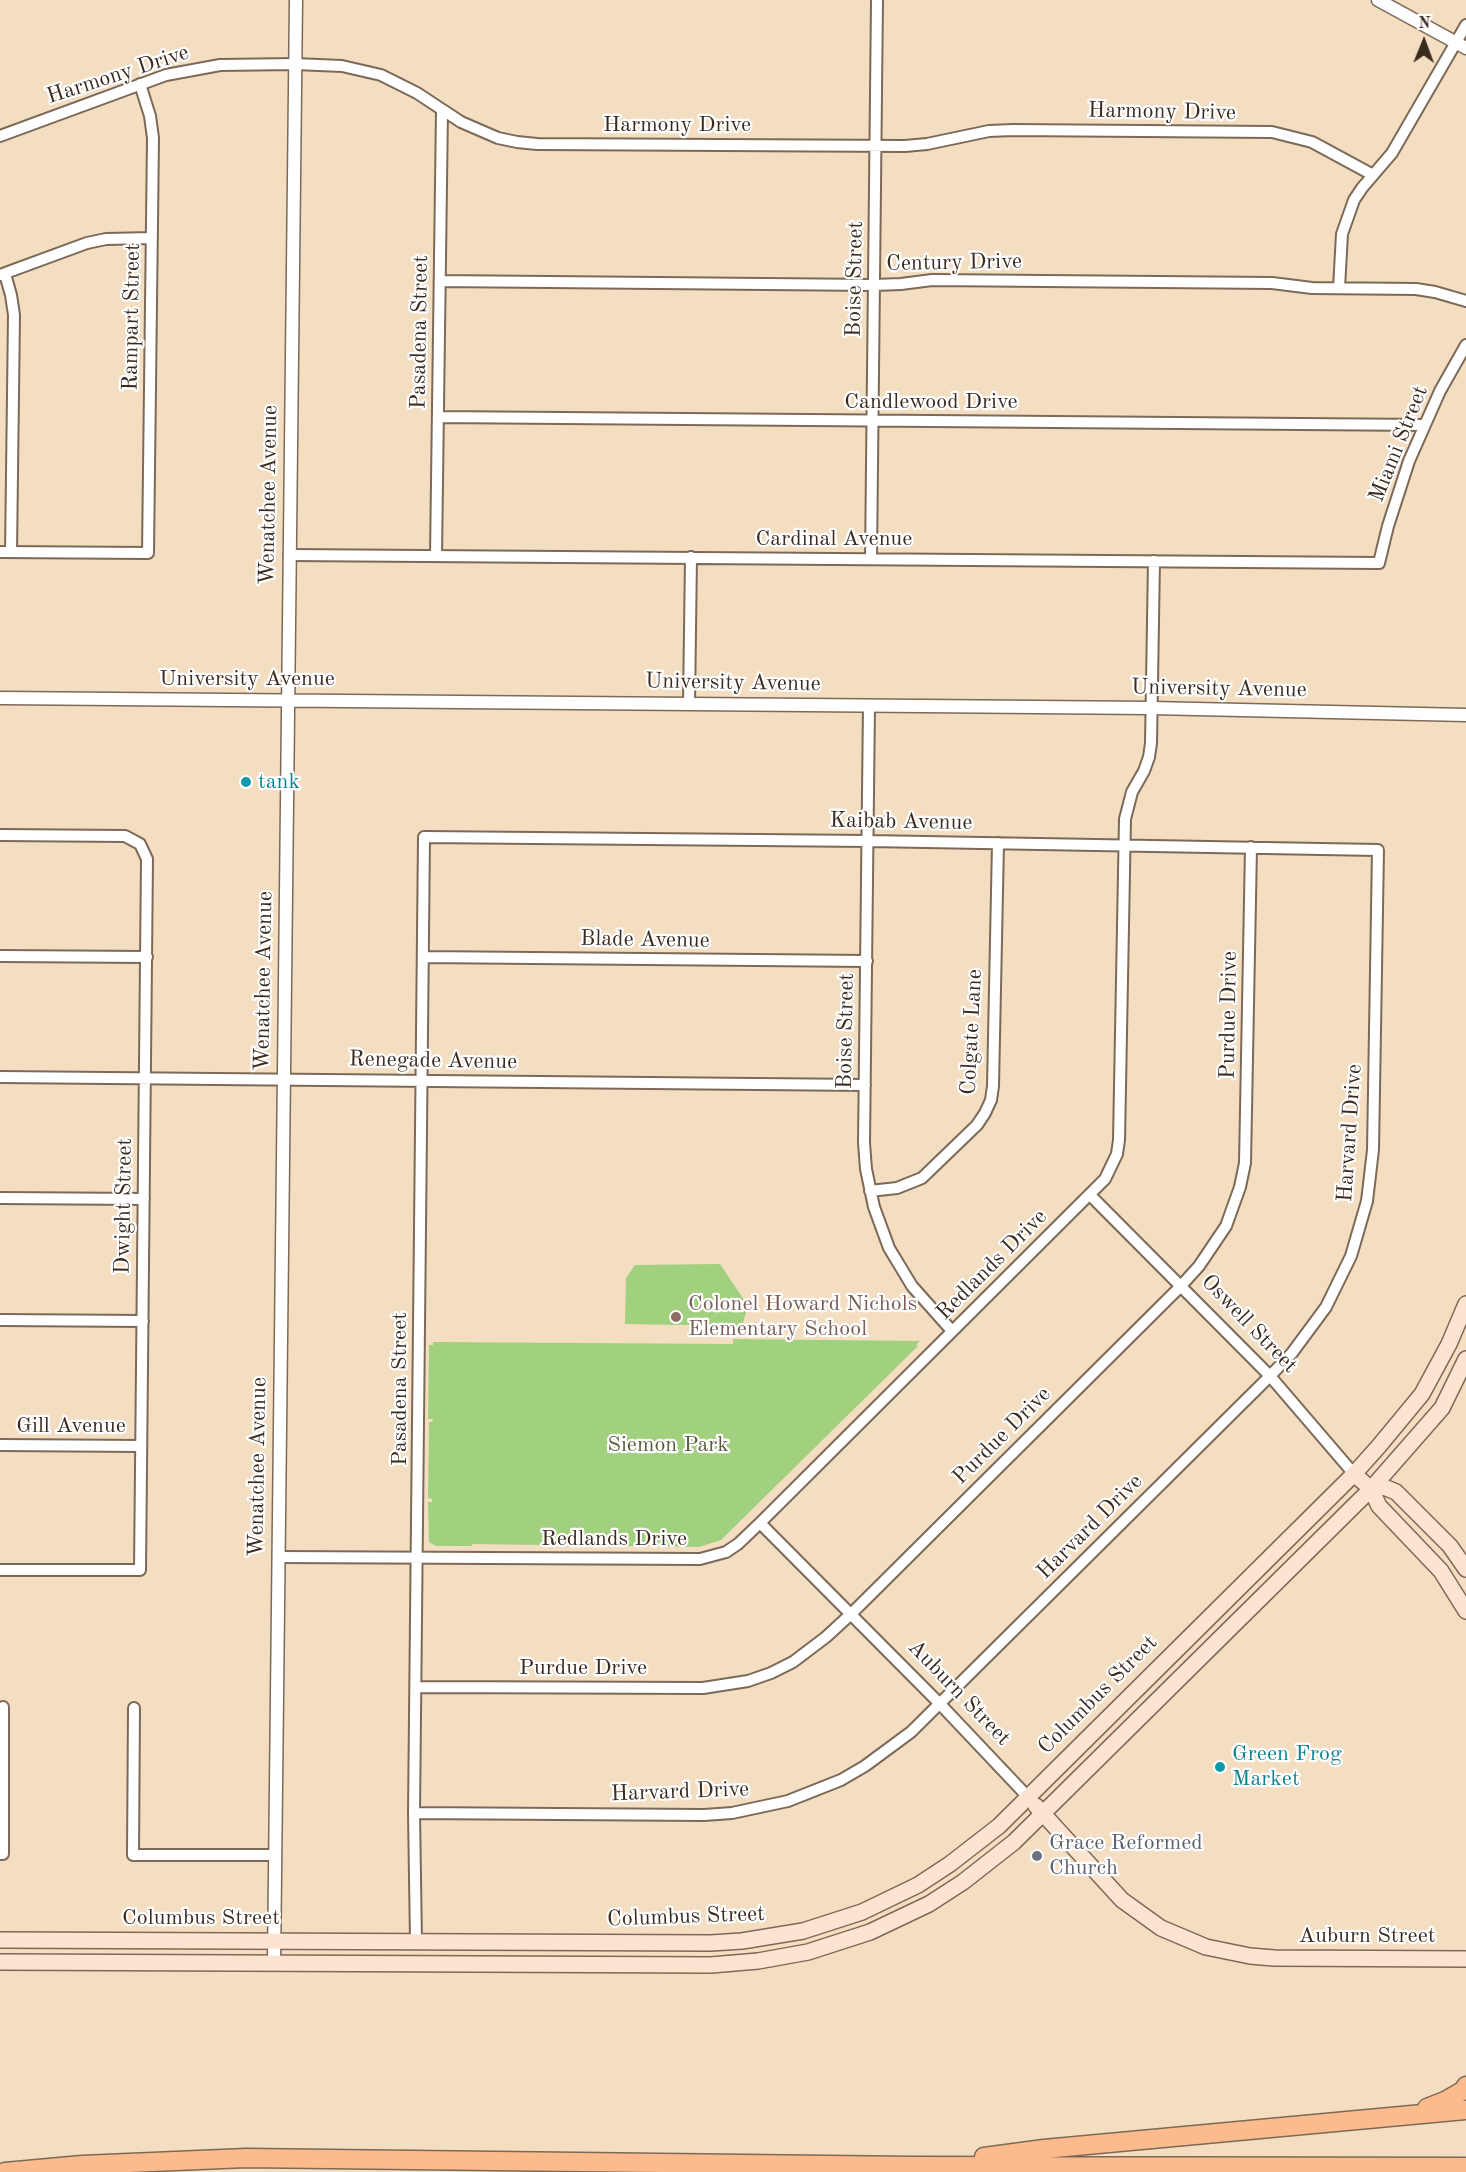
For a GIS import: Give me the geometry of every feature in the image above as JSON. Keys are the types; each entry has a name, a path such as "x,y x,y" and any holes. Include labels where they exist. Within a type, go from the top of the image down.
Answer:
{"highway":[{"path":"1407,2116 1445,2101 1464,2090 1466,2086"},
{"path":"910,2166 1055,2148 1466,2110"},
{"path":"5,2172 93,2164 246,2158 910,2166 1466,2167"}],"main road":[{"name":"Columbus Street","path":"0,1940 711,1943 742,1941 803,1931 862,1912 918,1885 975,1846 1028,1797 1354,1474 1422,1394 1449,1344 1466,1304"},
{"name":"Columbus Street","path":"0,1962 711,1965 776,1959 850,1940 900,1919 963,1882 989,1863 1043,1814 1371,1489 1442,1408 1466,1359"},
{"name":"Oswell Street","path":"1354,1474 1371,1489 1379,1506 1441,1571 1466,1611"},
{"name":"Oswell Street","path":"1371,1489 1384,1487 1396,1492 1450,1546 1466,1569"},
{"name":"Auburn Street","path":"1028,1797 1104,1883 1122,1900 1161,1928 1206,1947 1250,1956 1274,1958 1466,1959"}],"street":[{"name":"Wenatchee Avenue","path":"274,1963 296,0"},
{"name":"Boise Street","path":"871,559 877,0"},
{"path":"1378,0 1461,46"},
{"path":"1339,288 1340,255 1347,216 1362,188 1392,153 1461,46 1466,25"},
{"name":"Harmony Drive","path":"0,136 175,73 220,65 295,64 342,66 381,75 400,83 479,131 518,142 537,144 875,146 927,144 979,133 1013,130 1272,132 1312,142 1373,175"},
{"name":"Rampart Street","path":"5,552 148,553 153,138 150,116 140,84"},
{"name":"Pasadena Street","path":"436,556 442,110"},
{"path":"5,552 14,315 11,295 2,274 87,243 106,239 152,238"},
{"name":"Century Drive","path":"440,281 874,285 956,280 1272,283 1312,288 1416,289 1435,292 1466,302"},
{"name":"Miami Street","path":"1378,563 1398,491 1424,425 1466,345"},
{"name":"Candlewood Drive","path":"438,417 1424,425"},
{"name":"Cardinal Avenue","path":"290,555 1378,563"},
{"path":"689,704 691,557"},
{"name":"Redlands Drive","path":"278,1557 700,1559 726,1552 738,1544 1105,1179 1112,1168 1119,1140 1124,845 1127,806 1149,757 1151,743 1154,561"},
{"name":"University Avenue","path":"0,698 1151,708 1466,715"},
{"name":"Boise Street","path":"869,705 864,1143 870,1191 880,1228 900,1268 928,1307 952,1331"},
{"name":"Dwight Street","path":"0,835 125,836 140,844 147,859 140,1570 0,1570"},
{"name":"Pasadena Street","path":"416,1942 414,1814 424,837"},
{"name":"Kaibab Avenue","path":"424,837 869,841 1378,850"},
{"name":"Colgate Lane","path":"870,1191 897,1188 922,1178 977,1125 991,1100 998,843"},
{"name":"Purdue Drive","path":"416,1687 703,1688 724,1686 771,1673 793,1662 851,1614 1180,1287 1214,1247 1226,1226 1240,1187 1245,1163 1251,847"},
{"name":"Harvard Drive","path":"414,1814 704,1815 760,1808 815,1792 865,1766 911,1732 1270,1376 1292,1353 1326,1307 1351,1256 1367,1201 1373,1150 1378,850"},
{"path":"0,956 147,957"},
{"name":"Blade Avenue","path":"423,957 867,961"},
{"name":"Renegade Avenue","path":"0,1077 865,1084"},
{"name":"Oswell Street","path":"1090,1195 1270,1376 1354,1474"},
{"path":"0,1198 144,1199"},
{"path":"0,1320 143,1321"},
{"name":"Gill Avenue","path":"0,1445 141,1446"},
{"name":"Auburn Street","path":"760,1522 940,1704 1028,1797"},
{"path":"0,1854 3,1854 3,1707"},
{"path":"134,1708 133,1855 275,1855"}],"green space":[{"path":"720,1264 748,1306 742,1326 625,1324 626,1278 635,1265"},
{"name":"Siemon Park","path":"733,1339 920,1341 916,1345 918,1346 721,1540 699,1547 472,1544 472,1546 436,1546 429,1542 428,1502 432,1502 432,1499 428,1498 429,1422 433,1419 428,1419 429,1345 433,1345 433,1342 733,1344"}],"place":[{"name":"tank","path":"246,782"},
{"name":"Colonel Howard Nichols Elementary School","path":"676,1317"},
{"name":"Green Frog Market","path":"1220,1767"},
{"name":"Grace Reformed Church","path":"1037,1856"}]}
